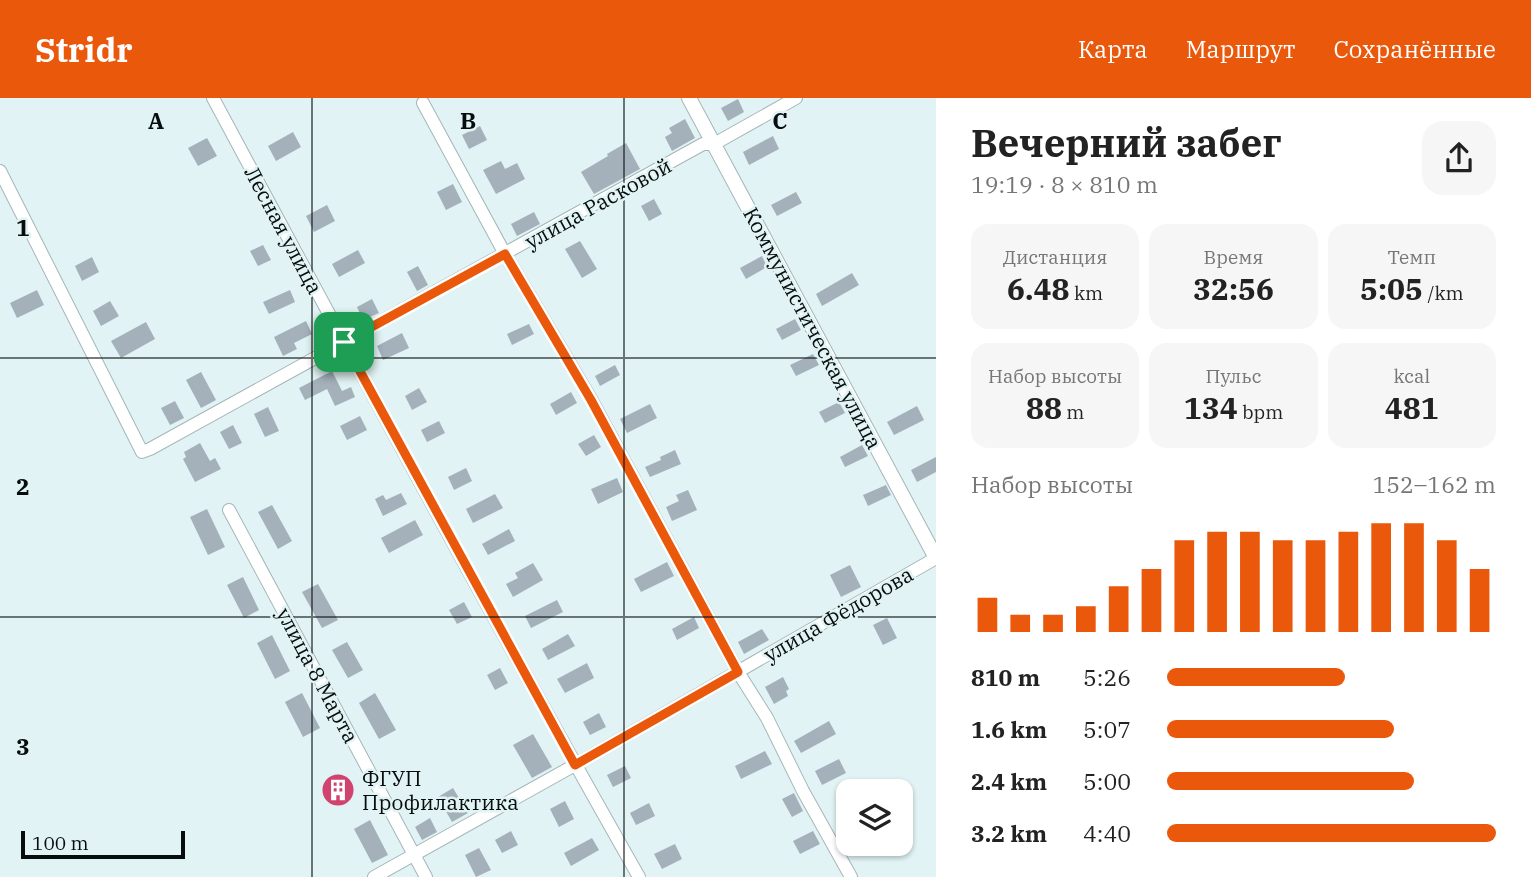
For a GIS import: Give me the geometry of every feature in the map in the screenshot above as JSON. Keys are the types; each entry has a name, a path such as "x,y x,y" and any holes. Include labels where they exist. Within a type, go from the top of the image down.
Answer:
{"street":[{"name":"Лесная улица","path":"213,98 575,765 639,877"},
{"name":"Коммунистическая улица","path":"689,98 936,558"},
{"name":"улица Расковой","path":"0,171 142,452 703,144 715,144 796,98"},
{"path":"424,103 505,254 591,400 738,672 767,718 803,791 851,877"},
{"name":"улица 8 Марта","path":"229,510 426,877"},
{"name":"улица Фёдорова","path":"374,877 936,558"}],"building":[{"path":"738,99 744,112 728,121 721,108"},
{"path":"685,119 695,138 672,151 665,137 672,133 669,128"},
{"path":"480,126 487,140 469,149 462,135"},
{"path":"293,132 301,147 276,161 268,146"},
{"path":"773,136 779,149 749,165 743,152"},
{"path":"207,138 217,156 198,166 188,148"},
{"path":"626,143 640,169 594,194 581,172"},
{"path":"501,161 505,169 517,163 525,179 496,194 483,170"},
{"path":"453,184 462,202 446,210 437,192"},
{"path":"796,192 802,203 777,216 771,205"},
{"path":"654,199 662,214 649,221 641,206"},
{"path":"327,205 335,221 314,232 306,216"},
{"path":"534,212 540,224 517,236 511,224"},
{"path":"580,241 597,269 582,278 565,249"},
{"path":"263,245 271,260 258,266 250,251"},
{"path":"358,250 365,263 339,277 332,264"},
{"path":"762,256 767,267 746,279 740,268"},
{"path":"92,257 99,272 82,281 75,266"},
{"path":"418,266 428,285 417,291 407,272"},
{"path":"852,273 859,285 822,306 816,294"},
{"path":"37,290 44,305 17,318 10,303"},
{"path":"290,290 295,302 269,314 263,302"},
{"path":"372,299 379,313 363,320 357,307"},
{"path":"110,301 119,316 101,326 93,311"},
{"path":"795,319 801,330 782,340 776,329"},
{"path":"306,321 312,334 294,343 297,349 283,356 274,337"},
{"path":"146,322 155,339 121,358 111,341"},
{"path":"529,324 534,334 512,345 507,334"},
{"path":"402,333 409,348 383,360 377,346"},
{"path":"813,354 819,365 796,376 790,365"},
{"path":"615,365 620,375 600,386 595,376"},
{"path":"332,371 342,391 351,387 355,397 335,406 327,389 305,400 299,388"},
{"path":"201,372 216,400 201,408 186,380"},
{"path":"419,388 427,402 412,410 405,396"},
{"path":"571,392 577,403 556,415 550,404"},
{"path":"175,401 184,418 170,425 161,408"},
{"path":"839,402 845,413 825,423 819,412"},
{"path":"650,404 657,418 627,433 620,419"},
{"path":"917,406 924,420 894,435 887,422"},
{"path":"268,407 279,431 265,437 254,414"},
{"path":"360,416 367,430 347,440 340,426"},
{"path":"439,421 445,433 427,442 421,430"},
{"path":"233,425 242,443 229,449 220,432"},
{"path":"594,435 601,447 586,456 578,444"},
{"path":"200,443 210,461 215,458 221,469 195,482 183,459 186,457 184,452"},
{"path":"862,445 868,456 845,467 840,457"},
{"path":"675,450 681,464 650,477 645,467"},
{"path":"936,457 936,472 917,482 911,470"},
{"path":"466,468 472,481 454,490 448,477"},
{"path":"617,478 623,492 598,504 591,489"},
{"path":"886,485 891,495 868,506 863,495"},
{"path":"688,490 697,510 672,521 666,507 679,501 676,495"},
{"path":"401,493 407,504 383,516 375,499 383,495 386,500"},
{"path":"495,494 503,508 473,523 466,509"},
{"path":"272,505 292,541 278,549 258,512"},
{"path":"207,509 225,547 208,555 190,517"},
{"path":"415,520 423,535 389,553 381,538"},
{"path":"509,529 515,541 488,555 482,544"},
{"path":"667,562 674,576 641,592 634,579"},
{"path":"533,563 543,580 513,597 506,584 518,578 515,573"},
{"path":"850,565 861,587 841,597 830,575"},
{"path":"243,577 259,610 244,618 227,585"},
{"path":"318,584 338,620 322,628 302,592"},
{"path":"557,600 563,612 531,628 525,616"},
{"path":"464,602 472,617 457,624 449,610"},
{"path":"694,617 699,628 677,640 672,629"},
{"path":"887,618 897,638 883,645 873,625"},
{"path":"762,629 769,640 744,654 738,642"},
{"path":"568,634 575,646 548,660 542,649"},
{"path":"272,635 290,671 275,679 257,643"},
{"path":"347,642 363,670 348,678 332,650"},
{"path":"587,663 594,678 565,693 557,679"},
{"path":"500,668 508,683 495,690 487,675"},
{"path":"783,677 789,689 786,691 788,696 774,704 765,687"},
{"path":"302,693 320,728 303,737 285,702"},
{"path":"375,693 396,730 379,739 359,703"},
{"path":"599,713 606,727 590,735 583,722"},
{"path":"829,721 836,734 801,753 794,741"},
{"path":"533,734 552,767 532,778 513,745"},
{"path":"765,751 772,764 741,779 735,766"},
{"path":"839,759 846,773 822,785 815,771"},
{"path":"625,766 631,778 613,787 607,775"},
{"name":"ФГУП Профилактика","path":"346,778 353,793 331,803 324,788"},
{"path":"453,788 468,813 452,822 438,797"},
{"path":"794,793 803,811 792,817 782,799"},
{"path":"565,801 574,819 559,827 550,809"},
{"path":"649,803 655,816 636,825 630,813"},
{"path":"430,818 437,832 422,840 415,827"},
{"path":"370,820 388,855 372,863 354,829"},
{"path":"511,831 518,845 502,853 495,840"},
{"path":"813,831 820,844 800,854 793,841"},
{"path":"592,838 599,850 571,866 564,853"},
{"path":"675,844 682,859 662,869 654,854"},
{"path":"479,848 491,870 476,877 465,855"}],"place":[{"name":"ФГУП Профилактика","path":"338,790"}],"route":[{"path":"505,254 591,400 738,672 575,765 344,342 505,254"}]}
